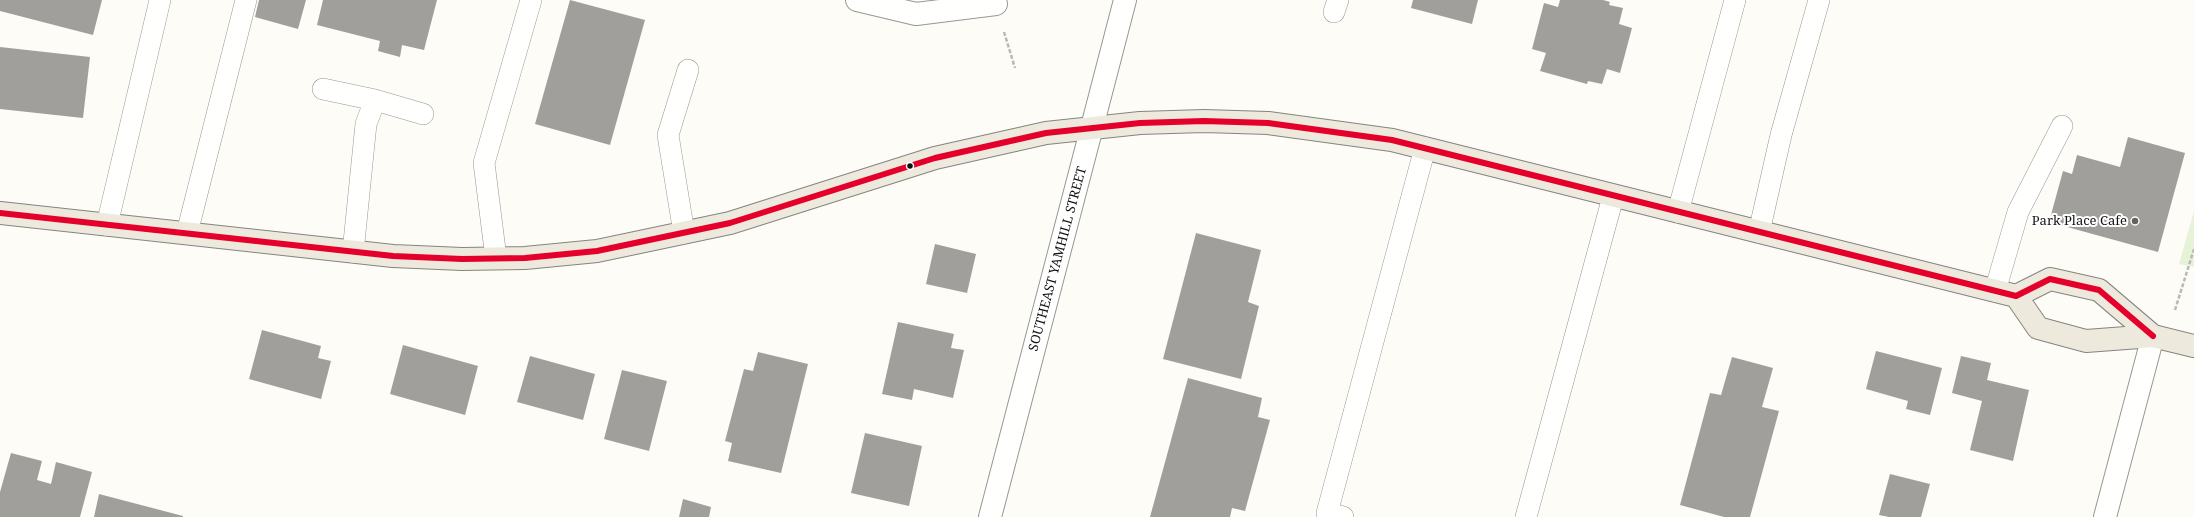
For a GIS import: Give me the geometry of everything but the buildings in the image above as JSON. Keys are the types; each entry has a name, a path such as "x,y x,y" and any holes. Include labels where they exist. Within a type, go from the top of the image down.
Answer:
{"main road":[{"path":"0,213 392,256 525,258 597,251 730,223 935,158 1046,133 1140,123 1204,121 1268,123 1328,130 1392,140 1613,197 2016,296 2050,279 2099,290 2160,338"},
{"path":"2016,296 2038,328 2086,341 2160,338 2194,346"}],"street":[{"path":"857,0 916,14 996,2"},
{"name":"SOUTHEAST YAMHILL STREET","path":"990,517 1125,0"},
{"path":"2105,517 2160,338"}],"lane":[{"path":"107,225 160,0"},
{"path":"187,234 246,0"},
{"path":"496,258 484,163 531,0"},
{"path":"1678,212 1735,0"},
{"path":"1759,232 1781,134 1819,0"},
{"path":"684,233 668,135 688,70"},
{"path":"323,89 375,100 423,114"},
{"path":"353,252 366,124 375,100"},
{"path":"1995,291 2018,212 2062,126"},
{"path":"1343,517 1327,513 1425,148"},
{"path":"1526,517 1613,197"}],"path":[{"path":"996,2 1015,68"},
{"path":"2160,338 2194,249"}],"green space":[{"path":"2194,211 2194,267 2179,264"}],"transit line":[{"path":"0,213 393,256 462,259 525,258 597,251 730,223 935,158 1046,133 1140,123 1204,121 1268,123 1392,140 2016,296 2050,279 2099,290 2153,336"}],"place":[{"name":"Park Place Cafe","path":"2135,221"}]}
